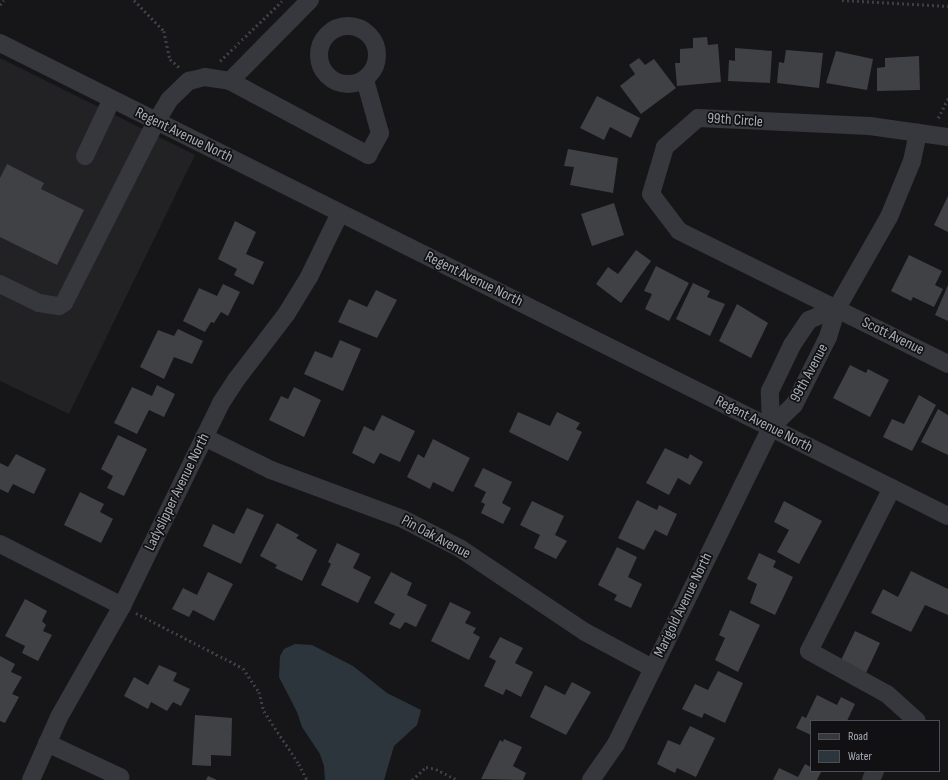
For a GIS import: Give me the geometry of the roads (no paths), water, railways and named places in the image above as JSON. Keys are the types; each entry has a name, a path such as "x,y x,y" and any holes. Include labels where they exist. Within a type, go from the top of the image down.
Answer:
{"street":[{"path":"230,81 310,0"},
{"name":"Regent Avenue North","path":"0,43 948,516"},
{"path":"0,284 38,303 60,306 64,303 156,122 169,100 189,80 205,77 230,81 368,155 380,133 365,80"},
{"path":"85,156 112,99"},
{"name":"99th Circle","path":"837,308 679,231 651,194 665,147 698,118 870,126 933,135"},
{"name":"99th Avenue","path":"771,427 794,405 828,337 837,308 889,218 912,161 933,135"},
{"name":"Ladyslipper Avenue North","path":"31,780 47,743 122,606 204,437 236,380 287,313 309,277 340,213"},
{"name":"99th Avenue","path":"771,427 770,391 792,346 809,320 837,308"},
{"name":"Scott Avenue","path":"837,308 948,364"},
{"name":"Marigold Avenue North","path":"592,780 616,744 771,427"},
{"name":"Pin Oak Avenue","path":"204,437 271,470 403,519 461,549 585,632 652,668"},
{"path":"892,488 809,651 887,694 916,720"},
{"path":"0,544 122,606"},
{"path":"47,743 120,777"}],"water":[{"path":"295,644 312,645 353,666 387,693 421,710 417,725 394,746 384,780 325,780 324,766 320,754 302,727 297,712 279,677 280,656 284,649"}]}
